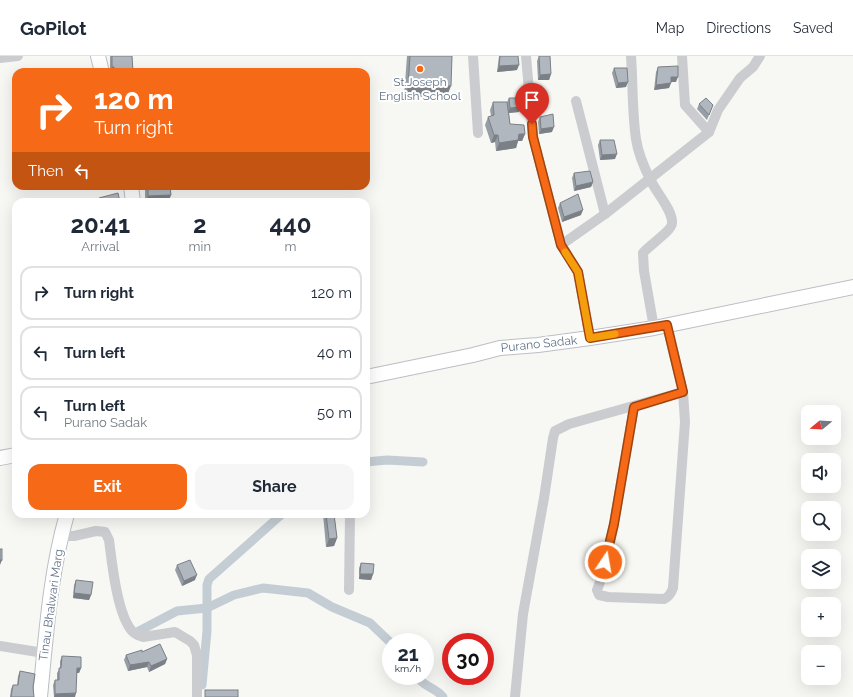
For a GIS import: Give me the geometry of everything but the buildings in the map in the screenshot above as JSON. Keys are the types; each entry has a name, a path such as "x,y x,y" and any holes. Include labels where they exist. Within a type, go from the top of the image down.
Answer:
{"main road":[{"path":"98,56 101,68"},
{"name":"Purano Sadak","path":"370,376 500,348 538,345 590,338 660,326 853,287"},
{"path":"0,458 12,456"},
{"name":"Tinau Bhalwari Marg","path":"40,697 51,592 61,536 66,518"}],"street":[{"path":"0,58 18,56"},
{"path":"473,56 478,133"},
{"path":"526,56 533,137 561,245 578,272 590,338"},
{"path":"631,56 636,140 650,180 667,207 673,222 662,236 643,253 644,270 660,326 683,392 685,422 685,442 672,594 664,599 608,597 599,595 597,590 603,574 614,524 634,407"},
{"path":"682,56 685,105 709,132"},
{"path":"561,245 650,180 709,132 718,110 740,78 753,67 760,56"},
{"path":"576,101 605,214"},
{"path":"515,697 523,614 555,430 569,424 683,392"},
{"path":"349,590 350,518"},
{"path":"61,536 74,536 96,531 106,532 109,540 117,595 128,624 132,631 138,635 148,636 175,632 194,645 197,655 196,697"},
{"path":"0,646 44,652"}],"waterway":[{"path":"370,462 387,460 423,462"},
{"path":"202,685 207,631 207,585 209,579 278,518"},
{"path":"139,631 177,611 207,608 234,595 263,588 308,593 332,607 370,623 382,634"},
{"path":"426,685 443,697"}],"slow traffic":[{"path":"565,252 578,272 590,338 615,334"}],"place":[{"name":"St.Joseph English School","path":"420,69"}],"route":[{"path":"532,124 533,137 561,245 578,272 590,338 667,325 683,392 634,407 614,524 605,562"}]}
